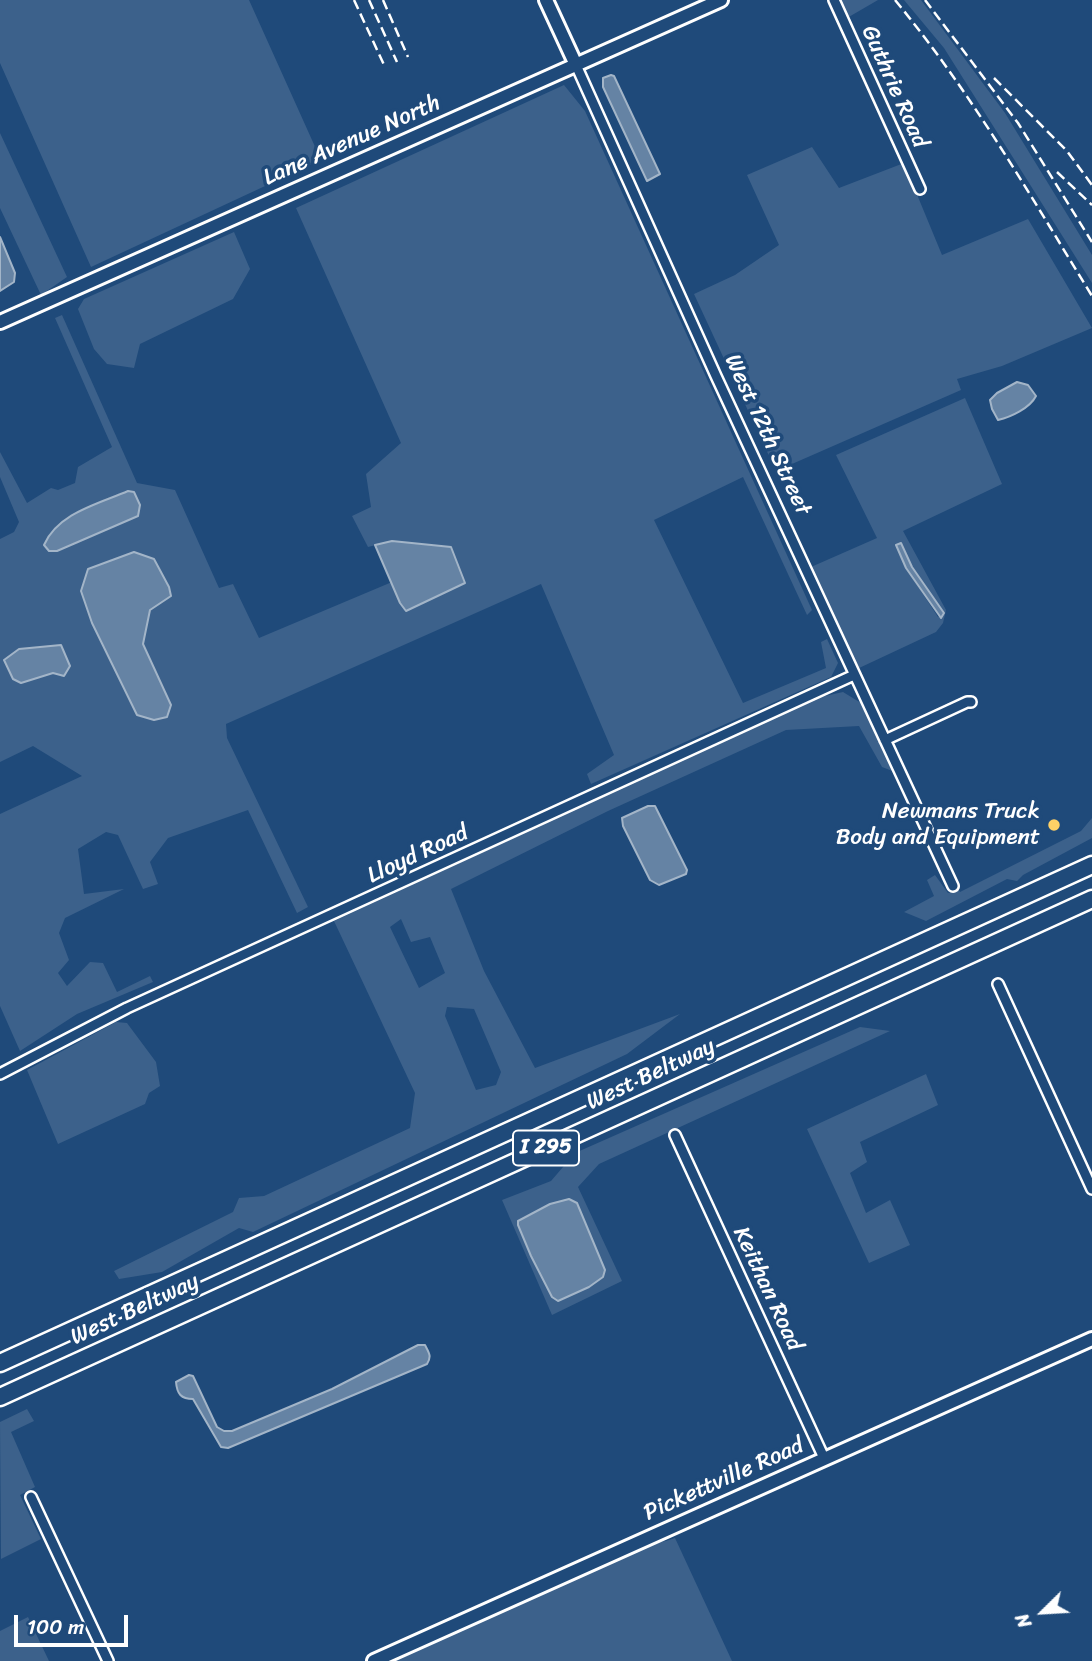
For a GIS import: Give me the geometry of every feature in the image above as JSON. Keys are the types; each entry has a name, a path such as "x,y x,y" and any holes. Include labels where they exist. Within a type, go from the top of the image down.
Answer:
{"highway":[{"name":"West Beltway","path":"0,1363 1092,865"},
{"name":"West Beltway","path":"0,1397 1092,899"}],"street":[{"name":"West 12th Street","path":"546,0 953,886"},
{"name":"Lane Avenue North","path":"0,322 721,0"},
{"name":"Guthrie Road","path":"834,0 920,189"},
{"name":"Lloyd Road","path":"0,1074 127,1008 854,675"},
{"path":"885,740 971,702"},
{"path":"998,984 1092,1189"},
{"name":"Keithan Road","path":"675,1135 824,1458"},
{"name":"Pickettville Road","path":"374,1661 1092,1339"},
{"path":"31,1496 108,1661"}],"shaded area":[{"path":"0,0 249,0 321,160 91,267 0,63"},
{"path":"838,0 878,0 847,18"},
{"path":"904,0 921,0 1005,113 1092,255 1092,283 944,48"},
{"path":"614,76 660,174 647,181 603,87 603,78"},
{"path":"564,85 585,111 812,610 807,615 743,477 654,520 743,703 826,668 821,642 827,639 838,663 831,677 591,784 587,774 614,755 541,584 226,724 227,738 308,907 297,913 248,810 168,838 150,862 158,884 143,889 118,835 106,832 78,849 84,894 124,889 65,918 59,933 69,960 58,973 67,986 90,962 103,963 117,992 150,976 153,982 77,1014 20,1051 0,1006 0,814 82,776 33,746 0,762 0,539 14,532 19,522 0,477 0,452 27,503 51,488 58,490 75,483 78,467 112,447 55,318 62,315 137,483 175,490 219,588 233,584 259,638 392,582 400,603 407,611 465,582 392,541 368,547 352,516 371,507 366,474 401,443 296,208","holes":["81,591 150,610 143,644 137,715 92,623"]},
{"path":"0,133 67,277 41,295 0,208"},
{"path":"812,147 839,188 904,163 942,255 1028,219 1092,328 1002,366 957,379 961,390 776,471 694,294 735,275 779,245 747,175"},
{"path":"234,232 250,269 233,299 140,344 134,368 107,364 94,349 78,309 84,299"},
{"path":"0,237 15,273 14,282 0,291"},
{"path":"1017,382 1028,385 1036,396 1020,411 998,420 990,400"},
{"path":"965,398 1002,484 903,531 946,610 943,623 936,632 857,669 811,567 877,538 836,455","holes":["901,544 912,567 943,613 938,617 906,568 896,545"]},
{"path":"128,491 134,492 140,505 138,516 57,551 49,551 44,545 50,534 69,517"},
{"path":"392,541 451,547 465,583 406,611 375,545"},
{"path":"901,543 912,567 944,613 941,618 906,568 896,545"},
{"path":"134,552 154,559 171,596 150,610 143,644 171,705 167,717 154,720 137,715 92,623 81,591 88,569"},
{"path":"61,645 70,666 64,676 53,673 21,683 13,679 4,660 19,649"},
{"path":"843,692 861,703 895,772 882,767 859,726 786,730 608,811 451,889 484,971 535,1068 680,1014 627,1054 253,1232 239,1228 162,1272 119,1279 114,1271 233,1212 239,1198 264,1196 410,1128 415,1093 334,921 816,698","holes":["401,919 411,942 430,937 445,973 419,988 390,927","447,1007 474,1009 501,1072 496,1085 476,1090 445,1016"]},
{"path":"648,806 655,806 687,870 686,874 659,885 650,880 623,826 622,818"},
{"path":"1092,818 1092,838 1023,875 1017,881 1007,879 926,921 904,912 934,896 927,880 935,875 948,893 958,889 960,892 1081,831"},
{"path":"116,1022 127,1023 156,1062 160,1086 149,1093 145,1104 58,1144 27,1070"},
{"path":"860,1027 890,1031 599,1164 578,1187 622,1281 552,1315 502,1200 551,1181 575,1153"},
{"path":"926,1074 938,1105 860,1142 867,1162 850,1173 866,1213 890,1200 910,1245 869,1263 807,1129"},
{"path":"569,1199 577,1203 605,1270 603,1277 589,1287 558,1301 552,1297 531,1256 518,1221 550,1204"},
{"path":"418,1345 425,1345 428,1350 430,1357 427,1364 228,1448 221,1447 193,1399 185,1398 179,1393 176,1382 189,1375 193,1376 217,1427 232,1431 332,1389"},
{"path":"27,1409 34,1421 11,1432 35,1487 20,1495 41,1539 1,1559 0,1422"},
{"path":"675,1538 732,1661 394,1661 652,1543"},
{"path":"28,1617 49,1661 0,1661 0,1631"}],"railway":[{"path":"354,0 385,67"},
{"path":"369,0 397,62"},
{"path":"383,0 408,57"},
{"path":"895,0 974,107 1092,296"},
{"path":"925,0 1018,123 1092,242"},
{"path":"994,78 1067,151 1092,185"},
{"path":"1057,172 1092,205"}],"place":[{"name":"Newmans Truck Body and Equipment","path":"1054,825"}]}
